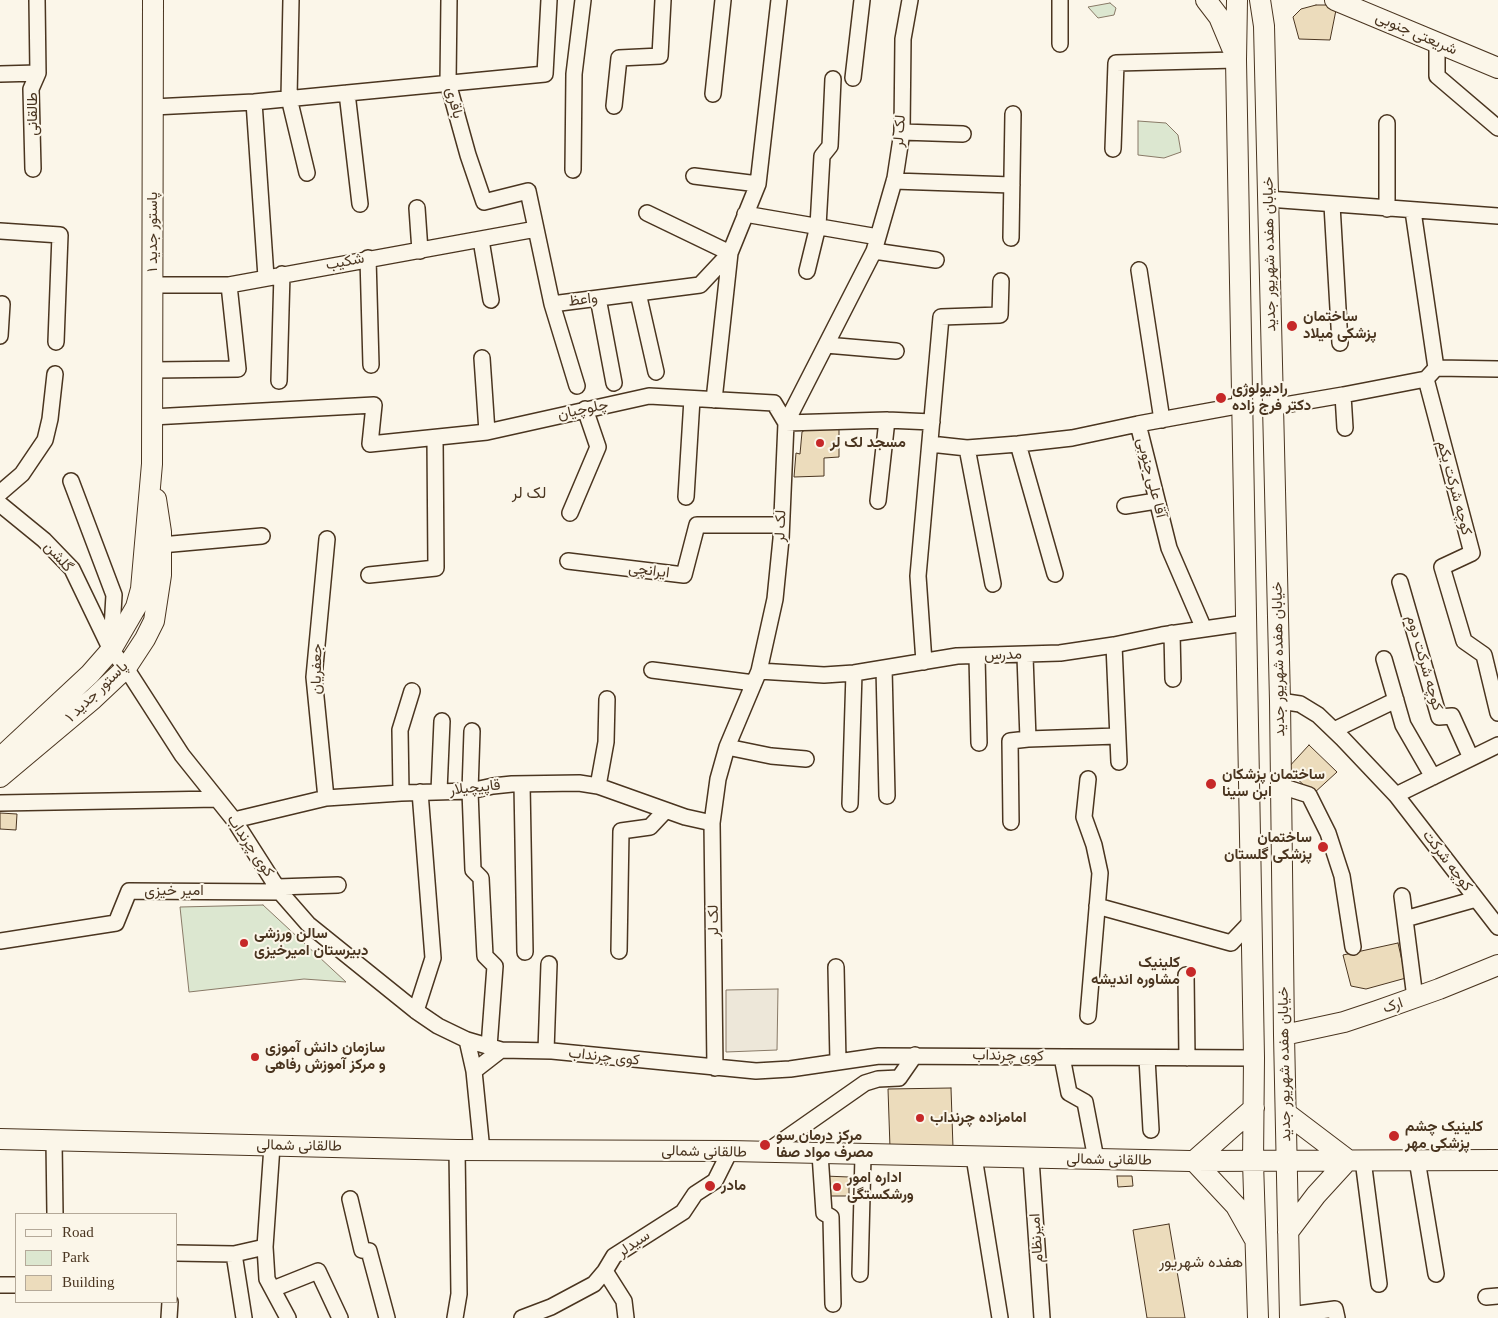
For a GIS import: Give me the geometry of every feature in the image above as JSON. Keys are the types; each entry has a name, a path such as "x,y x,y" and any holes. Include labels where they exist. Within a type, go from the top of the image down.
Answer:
{"main road":[{"name":"پاستور جدید ۱","path":"0,758 90,674 111,650 136,607 141,589 152,464 153,0"},
{"path":"1206,0 1219,17 1236,60"},
{"name":"خیابان هفده شهریور جدید","path":"1237,0 1236,60 1254,1058 1253,1162 1258,1318"},
{"name":"خیابان هفده شهریور جدید","path":"1260,0 1264,26 1280,701 1290,1316"},
{"name":"شریعتی جنوبی","path":"1335,0 1498,68"},
{"name":"پاستور جدید ۱","path":"0,777 93,699 126,668 154,621 161,576 161,545 152,464"},
{"name":"ارک","path":"1284,1035 1344,1022 1414,998 1498,965"},
{"path":"1254,1108 1194,1161 1236,1206 1256,1242"},
{"path":"1286,1113 1355,1160 1316,1196 1288,1232"},
{"name":"طالقانی شمالی","path":"0,1139 482,1151 730,1152 1031,1159 1253,1162 1498,1160"}],"street":[{"name":"طالقانی","path":"33,169 31,89 38,73 37,0"},
{"path":"291,0 289,98 307,173"},
{"name":"باقری","path":"449,0 448,83 468,155 484,202"},
{"path":"153,107 254,102 545,74 549,0"},
{"path":"573,170 574,74 583,0"},
{"path":"614,106 619,58 660,56 663,0"},
{"path":"713,94 723,0"},
{"name":"واعظ","path":"484,202 528,191 552,304 700,285 730,253 758,184 779,0"},
{"path":"853,78 862,0"},
{"name":"لک لر","path":"715,1068 712,823 718,779 727,747 756,677 775,599 786,423 883,227 894,181 902,132 903,39 910,0"},
{"path":"1060,0 1060,44"},
{"path":"1437,43 1437,76 1498,128"},
{"path":"1113,149 1116,63 1236,60"},
{"path":"0,74 38,73"},
{"path":"807,271 818,226 822,156 830,146 833,79"},
{"path":"347,93 360,204"},
{"path":"254,102 266,277"},
{"path":"1011,238 1013,114"},
{"path":"1387,209 1388,123"},
{"path":"902,132 962,134"},
{"path":"694,176 758,184"},
{"path":"894,181 1012,185"},
{"path":"1268,199 1498,216"},
{"path":"1332,205 1340,343"},
{"path":"417,208 420,251"},
{"path":"1413,211 1431,374"},
{"path":"647,213 730,253 714,400"},
{"path":"745,214 818,226 936,260"},
{"name":"شکیب","path":"153,285 229,284 536,229"},
{"path":"0,231 60,235 56,342"},
{"path":"481,240 492,300"},
{"path":"368,258 372,365"},
{"path":"1139,270 1162,420"},
{"path":"279,381 282,274"},
{"path":"924,662 918,576 941,317 1000,315 1002,281"},
{"path":"152,370 238,369 229,284"},
{"path":"638,293 656,372"},
{"path":"598,298 614,383"},
{"path":"0,328 2,304"},
{"path":"552,304 578,386"},
{"path":"826,345 896,351"},
{"path":"482,358 487,432"},
{"path":"1273,407 1343,396 1431,374 1498,368"},
{"path":"0,493 22,474 45,440 51,413 55,374"},
{"name":"کوچه شرکت یکم","path":"1431,374 1472,553 1442,567 1464,641 1484,655 1498,713"},
{"name":"چلوچیان","path":"152,417 374,405 370,444 487,432 649,396 774,404 786,423"},
{"path":"1343,396 1345,428"},
{"path":"686,497 692,399"},
{"name":"آقا علی جنوبی","path":"1204,629 1168,548 1138,424 1242,405"},
{"path":"570,513 598,448 585,410"},
{"path":"786,423 887,420 932,422"},
{"path":"878,501 887,420"},
{"path":"930,444 967,448 1018,444 1072,438 1138,424"},
{"path":"369,575 436,568 435,438"},
{"path":"1018,444 1055,574"},
{"path":"967,448 993,584"},
{"path":"71,481 114,595 111,650"},
{"path":"1125,506 1156,501"},
{"name":"گلشن","path":"0,504 44,540 72,569 111,650 126,668"},
{"name":"ایرانچی","path":"568,561 684,575 697,525 781,525"},
{"path":"161,545 262,536"},
{"name":"جعفریان","path":"326,798 314,677 327,539"},
{"name":"کوچه شرکت دوم","path":"1400,582 1439,717 1452,716 1470,758"},
{"name":"مدرس","path":"652,670 756,677 854,673 977,656 1025,656 1114,645 1172,633 1246,623"},
{"path":"1172,633 1173,679"},
{"path":"1114,645 1119,762"},
{"path":"977,656 979,743"},
{"path":"1025,656 1028,739"},
{"path":"1384,659 1403,725 1433,776"},
{"name":"کوی چرنداب","path":"126,668 182,755 234,820 279,889 308,924 416,1011 438,1026 467,1040 495,1048 756,1071 790,1069 879,1056 915,1055 1254,1058"},
{"path":"884,668 887,796"},
{"path":"850,804 854,673"},
{"path":"401,793 400,730 412,691"},
{"path":"598,786 606,742 607,699"},
{"path":"1334,730 1396,700"},
{"name":"کوچه شرکت","path":"1280,701 1300,704 1318,715 1334,730 1396,795 1498,927"},
{"path":"439,791 442,720"},
{"path":"472,731 470,791 474,870 481,878 485,956 495,966 495,1048 474,1071"},
{"path":"1011,822 1010,741 1117,736"},
{"path":"1396,795 1498,745"},
{"path":"727,747 771,756 806,760"},
{"path":"1088,779 1084,817 1094,845 1100,873 1088,1016"},
{"name":"قاپیچیلار","path":"234,820 326,798 439,791 470,791 493,786 522,784 579,783 598,786 665,811 712,823"},
{"path":"522,784 525,952"},
{"path":"1281,786 1309,795 1328,833 1342,876 1353,947"},
{"path":"416,1011 433,958 420,792"},
{"path":"0,803 217,799"},
{"path":"619,951 621,831 650,827 665,811"},
{"path":"279,889 338,884"},
{"name":"امیر خیزی","path":"0,941 116,923 129,891 279,889"},
{"path":"1402,896 1414,998"},
{"path":"1405,919 1476,899"},
{"path":"1097,906 1231,943 1251,922"},
{"path":"546,1051 549,964"},
{"path":"836,968 838,1062"},
{"path":"1186,975 1187,1058"},
{"path":"467,1040 474,1071 482,1151"},
{"path":"765,1153 866,1083 878,1079 899,1078 915,1055"},
{"path":"1062,1057 1069,1094 1085,1102 1096,1159"},
{"path":"1147,1058 1152,1130"},
{"path":"54,1141 55,1213"},
{"path":"272,1146 265,1247 268,1279 288,1318"},
{"path":"455,1318 459,1294 458,1150"},
{"name":"سیدلر","path":"522,1318 551,1306 594,1284 605,1272 614,1256 682,1212 695,1194 715,1181 730,1152"},
{"path":"820,1154 824,1213 831,1217 832,1304"},
{"path":"860,1274 863,1156"},
{"path":"974,1158 1000,1318"},
{"name":"امیرنظام","path":"1031,1159 1042,1318"},
{"path":"1355,1160 1379,1284"},
{"path":"1417,1160 1436,1274"},
{"path":"350,1199 362,1250 369,1251 387,1318"},
{"path":"178,1253 234,1254 265,1247"},
{"path":"234,1254 244,1318"},
{"path":"273,1290 318,1271 340,1318"},
{"path":"605,1272 624,1301 626,1318"},
{"path":"0,1285 15,1285"},
{"path":"169,1318 170,1303"},
{"path":"1290,1316 1335,1309 1337,1318"}],"green space":[{"path":"1110,3 1116,8 1114,15 1098,18 1088,7"},
{"path":"1138,121 1166,123 1178,135 1181,152 1164,158 1138,155"},
{"name":"سالن ورزشی دبیرستان امیرخیزی","path":"263,905 346,982 304,979 189,992 180,907"}],"shaded area":[{"path":"778,989 777,1050 726,1052 726,990"}],"building":[{"path":"1316,5 1337,5 1330,40 1299,39 1293,17 1301,9"},
{"name":"مسجد لک لر","path":"839,425 839,457 824,458 824,476 794,477 796,453 800,454 802,432 809,427"},
{"path":"1309,745 1337,772 1313,794 1287,769"},
{"path":"0,813 17,814 16,830 0,829"},
{"path":"1398,943 1406,978 1366,989 1351,986 1343,955"},
{"name":"امامزاده چرنداب","path":"951,1088 953,1148 890,1148 888,1089"},
{"name":"اداره امور ورشکستگی","path":"824,1176 849,1177 849,1196 825,1196"},
{"path":"1117,1176 1132,1176 1133,1186 1118,1187"},
{"path":"1169,1224 1185,1318 1147,1318 1133,1230"}],"place":[{"name":"ساختمان پزشکی میلاد","path":"1292,326"},
{"name":"رادیولوژی دکتر فرج زاده","path":"1221,398"},
{"name":"مسجد لک لر","path":"820,443"},
{"name":"ساختمان پزشکان ابن سینا","path":"1211,784"},
{"name":"ساختمان پزشکی گلستان","path":"1323,847"},
{"name":"سالن ورزشی دبیرستان امیرخیزی","path":"244,943"},
{"name":"کلینیک مشاوره اندیشه","path":"1191,972"},
{"name":"سازمان دانش آموزی و مرکز آموزش رفاهی","path":"255,1057"},
{"name":"امامزاده چرنداب","path":"920,1118"},
{"name":"کلینیک چشم پزشکی مهر","path":"1394,1136"},
{"name":"مرکز درمان سو مصرف مواد صفا","path":"765,1145"},
{"name":"مادر","path":"710,1186"},
{"name":"اداره امور ورشکستگی","path":"837,1187"}],"district":[{"name":"لک لر","path":"529,494"},
{"name":"هفده شهریور","path":"1201,1263"}]}
